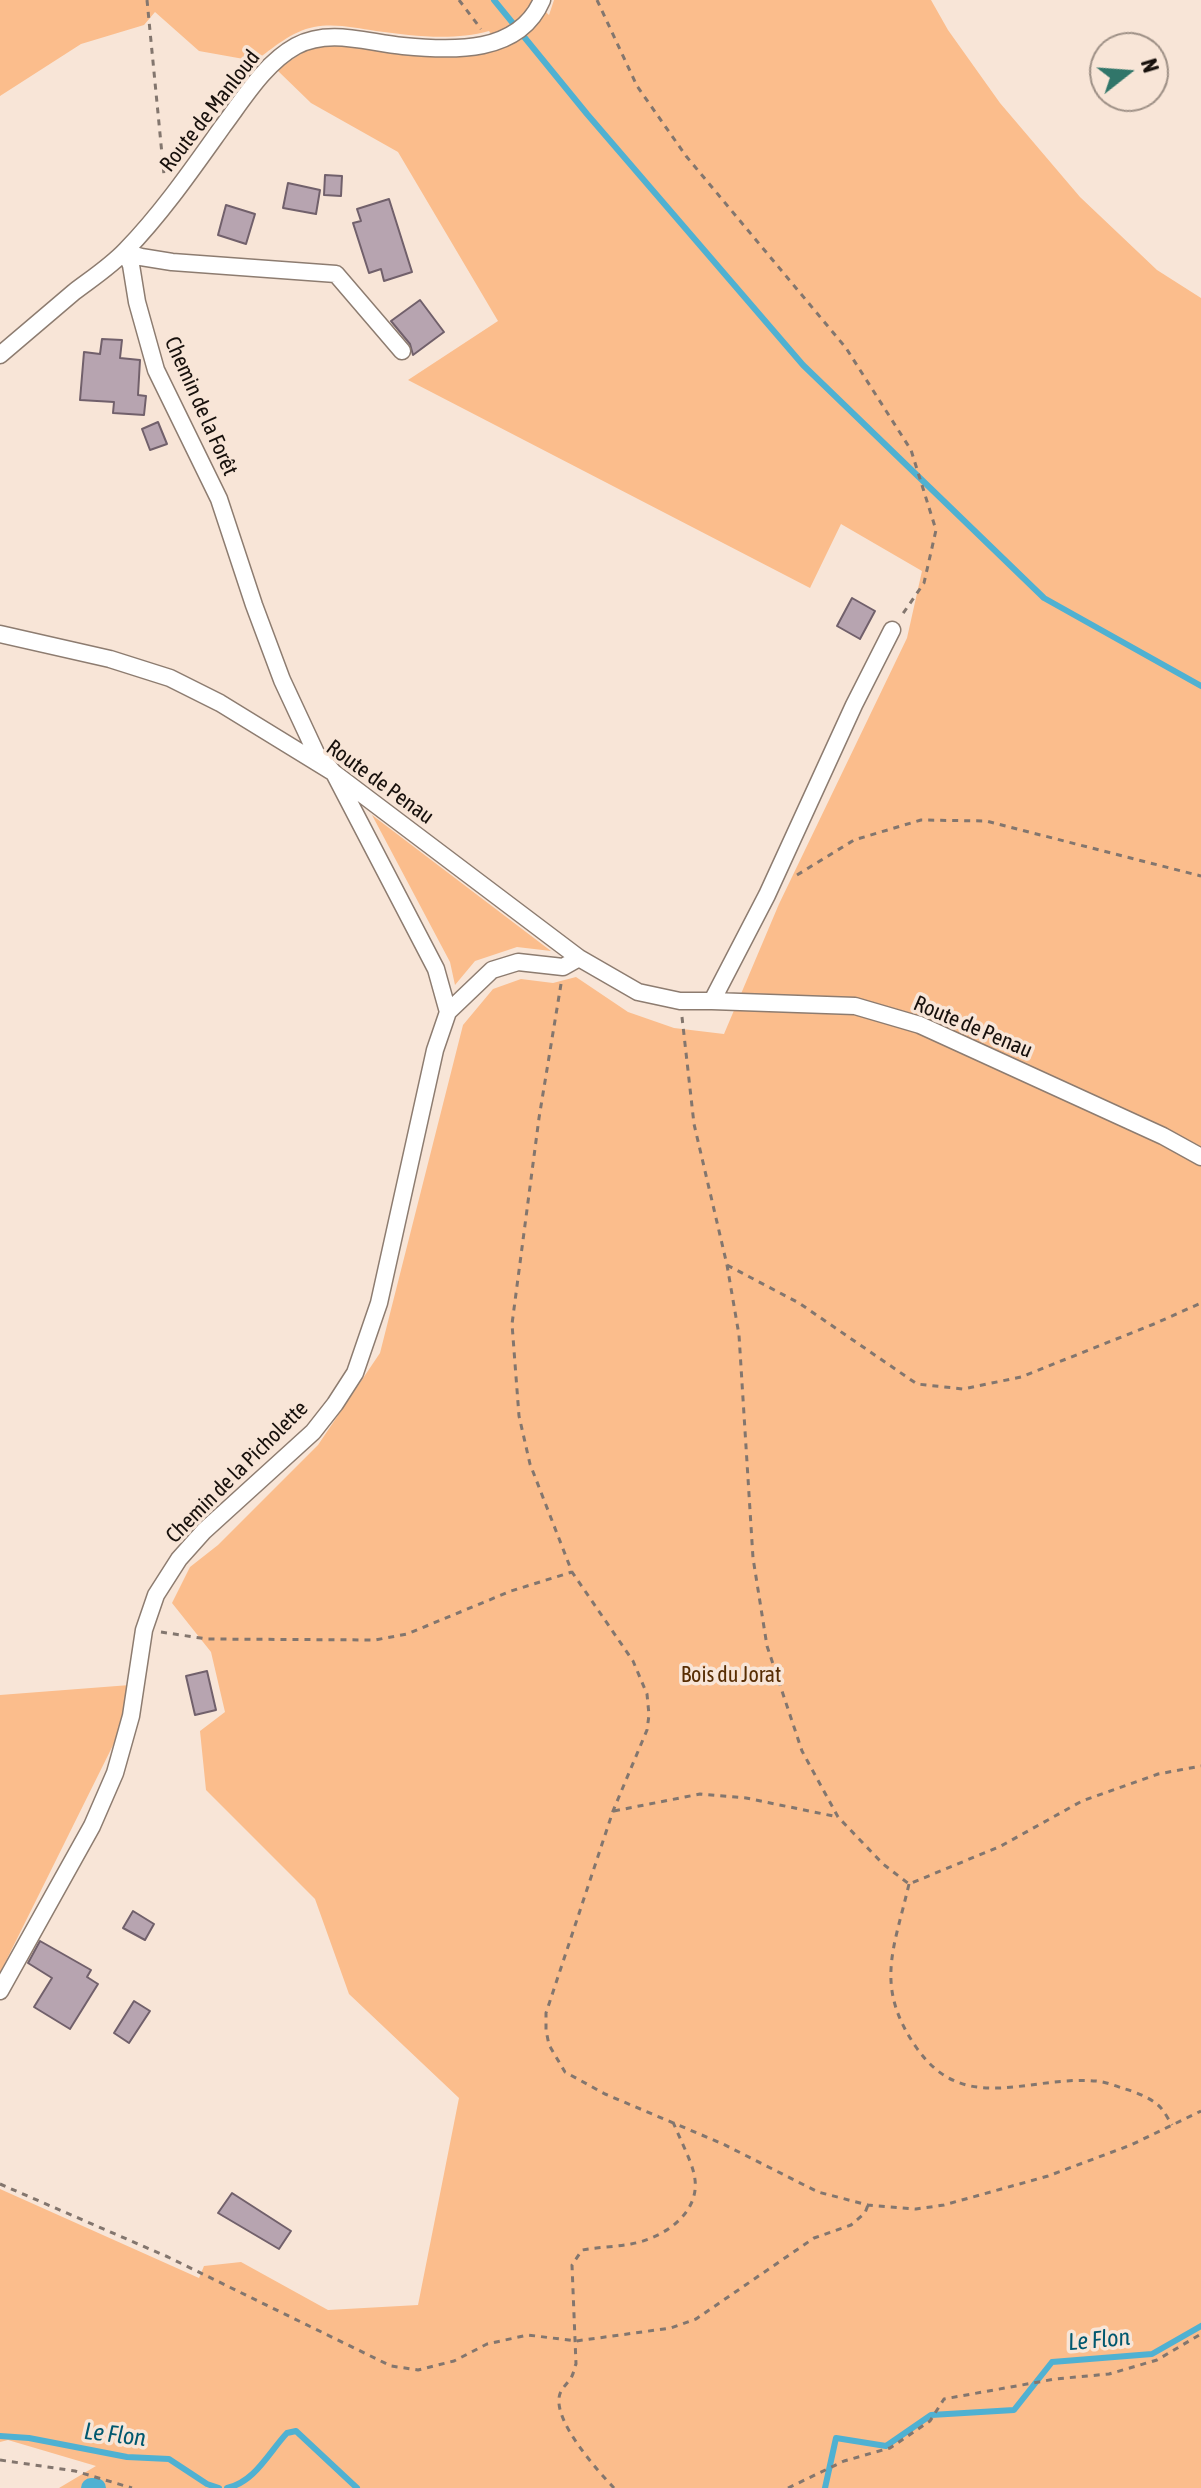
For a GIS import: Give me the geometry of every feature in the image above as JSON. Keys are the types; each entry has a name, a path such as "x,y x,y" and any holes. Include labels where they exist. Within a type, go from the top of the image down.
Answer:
{"street":[{"path":"497,41 526,26 541,1"},
{"name":"Route de Manloud","path":"0,355 125,252 271,64 296,46 314,38 333,36 437,48 476,47 497,41"},
{"path":"125,252 172,262 336,274 402,351"},
{"name":"Chemin de la Forêt","path":"125,252 131,265 137,302 156,370 219,499 282,680 316,753 334,773"},
{"path":"712,1001 767,895 892,630"},
{"name":"Route de Penau","path":"0,634 110,659 170,678 220,703 334,773 579,958 638,992 680,1001 855,1006 920,1025 1163,1136 1201,1157"},
{"path":"334,773 436,969 448,1012 485,975 500,966 518,962 563,967 579,958"},
{"name":"Chemin de la Picholette","path":"0,1991 92,1826 115,1773 131,1716 144,1630 156,1595 179,1559 204,1531 313,1432 355,1373 379,1303 435,1050 448,1012"}],"path":[{"path":"147,0 166,202"},
{"path":"459,0 497,41"},
{"path":"597,0 637,86 686,156 846,348 911,450 936,530 924,583 892,630"},
{"path":"767,895 854,840 921,820 986,821 1201,876"},
{"path":"563,967 539,1118 512,1324 519,1416 530,1464 572,1572 633,1661 647,1694 649,1715 647,1730 613,1811 546,2013 546,2030 555,2059 565,2072 605,2094 673,2122 818,2192 868,2205 916,2209 944,2205 1048,2176 1131,2145 1201,2111"},
{"path":"680,1001 694,1124 727,1265 739,1335 753,1558 767,1646 802,1751 838,1817 883,1864 909,1884"},
{"path":"727,1265 799,1303 917,1384 963,1389 1021,1377 1201,1303"},
{"path":"144,1630 207,1639 375,1640 407,1634 511,1591 572,1572"},
{"path":"909,1884 1001,1846 1082,1801 1158,1774 1201,1766"},
{"path":"613,1811 700,1794 746,1798 838,1817"},
{"path":"909,1884 889,1972 893,2001 905,2031 924,2059 945,2078 964,2086 1004,2088 1051,2081 1098,2081 1135,2092 1158,2104 1172,2125"},
{"path":"614,2488 583,2451 564,2419 558,2400 576,2364 572,2265 582,2250 632,2244 661,2234 682,2219 694,2199 695,2175 673,2122"},
{"path":"0,2184 168,2257 391,2366 418,2370 454,2361 487,2344 528,2335 576,2341 659,2330 696,2319 814,2238 851,2225 865,2213 868,2205"},
{"path":"788,2488 844,2461 890,2448 930,2421 944,2399 1055,2379 1109,2374 1157,2360 1201,2334"},
{"path":"0,2460 75,2471 132,2488"}],"green space":[{"name":"Bois du Jorat","path":"0,0 533,0 549,15 554,0 931,0 948,30 1000,103 1080,197 1157,270 1201,298 1201,2488 59,2488 96,2466 8,2440 0,2442 0,2189 199,2278 204,2266 241,2262 328,2310 418,2305 459,2098 349,1994 315,1899 206,1790 200,1731 225,1712 211,1652 172,1603 190,1567 218,1545 318,1445 380,1353 463,1025 493,989 521,979 553,983 576,977 628,1012 674,1028 724,1034 779,904 907,638 922,571 841,524 810,588 408,380 498,321 398,152 311,103 277,70 309,50 327,45 418,56 472,56 500,47 489,31 433,37 322,26 290,36 255,61 199,51 155,12 144,25 81,44 0,96"},
{"path":"372,815 551,951 517,947 475,961 455,985 450,962"},
{"path":"130,1685 129,1713 0,1973 0,1695"}],"building":[{"path":"325,175 342,176 341,196 324,195"},
{"path":"288,183 320,190 316,214 283,208"},
{"path":"389,199 412,272 384,281 381,269 369,273 353,223 361,221 357,209"},
{"path":"226,205 255,214 246,244 218,235"},
{"path":"420,300 444,332 413,355 410,344 391,321"},
{"path":"102,339 122,340 120,358 140,360 138,395 146,396 144,415 113,413 114,402 80,400 84,352 100,354"},
{"path":"158,422 167,444 150,450 142,429"},
{"path":"852,598 875,611 860,639 837,626"},
{"path":"207,1671 216,1710 195,1715 186,1676"},
{"path":"133,1911 154,1924 145,1940 123,1928"},
{"path":"40,1941 91,1970 87,1977 98,1984 70,2029 34,2007 52,1978 28,1963"},
{"path":"134,2001 150,2011 129,2043 114,2033"},
{"path":"232,2193 291,2231 279,2249 218,2213"}],"waterway":[{"path":"494,0 587,114 803,365 1044,598 1201,686"},
{"name":"Le Flon","path":"825,2488 836,2438 886,2446 931,2415 1014,2410 1052,2362 1152,2354 1201,2326"},
{"name":"Le Flon","path":"227,2488 246,2480 287,2433 296,2431 357,2488"},
{"name":"Le Flon","path":"0,2436 29,2438 127,2457 169,2459 207,2484 219,2488"},
{"path":"91,2488 96,2488"}]}
